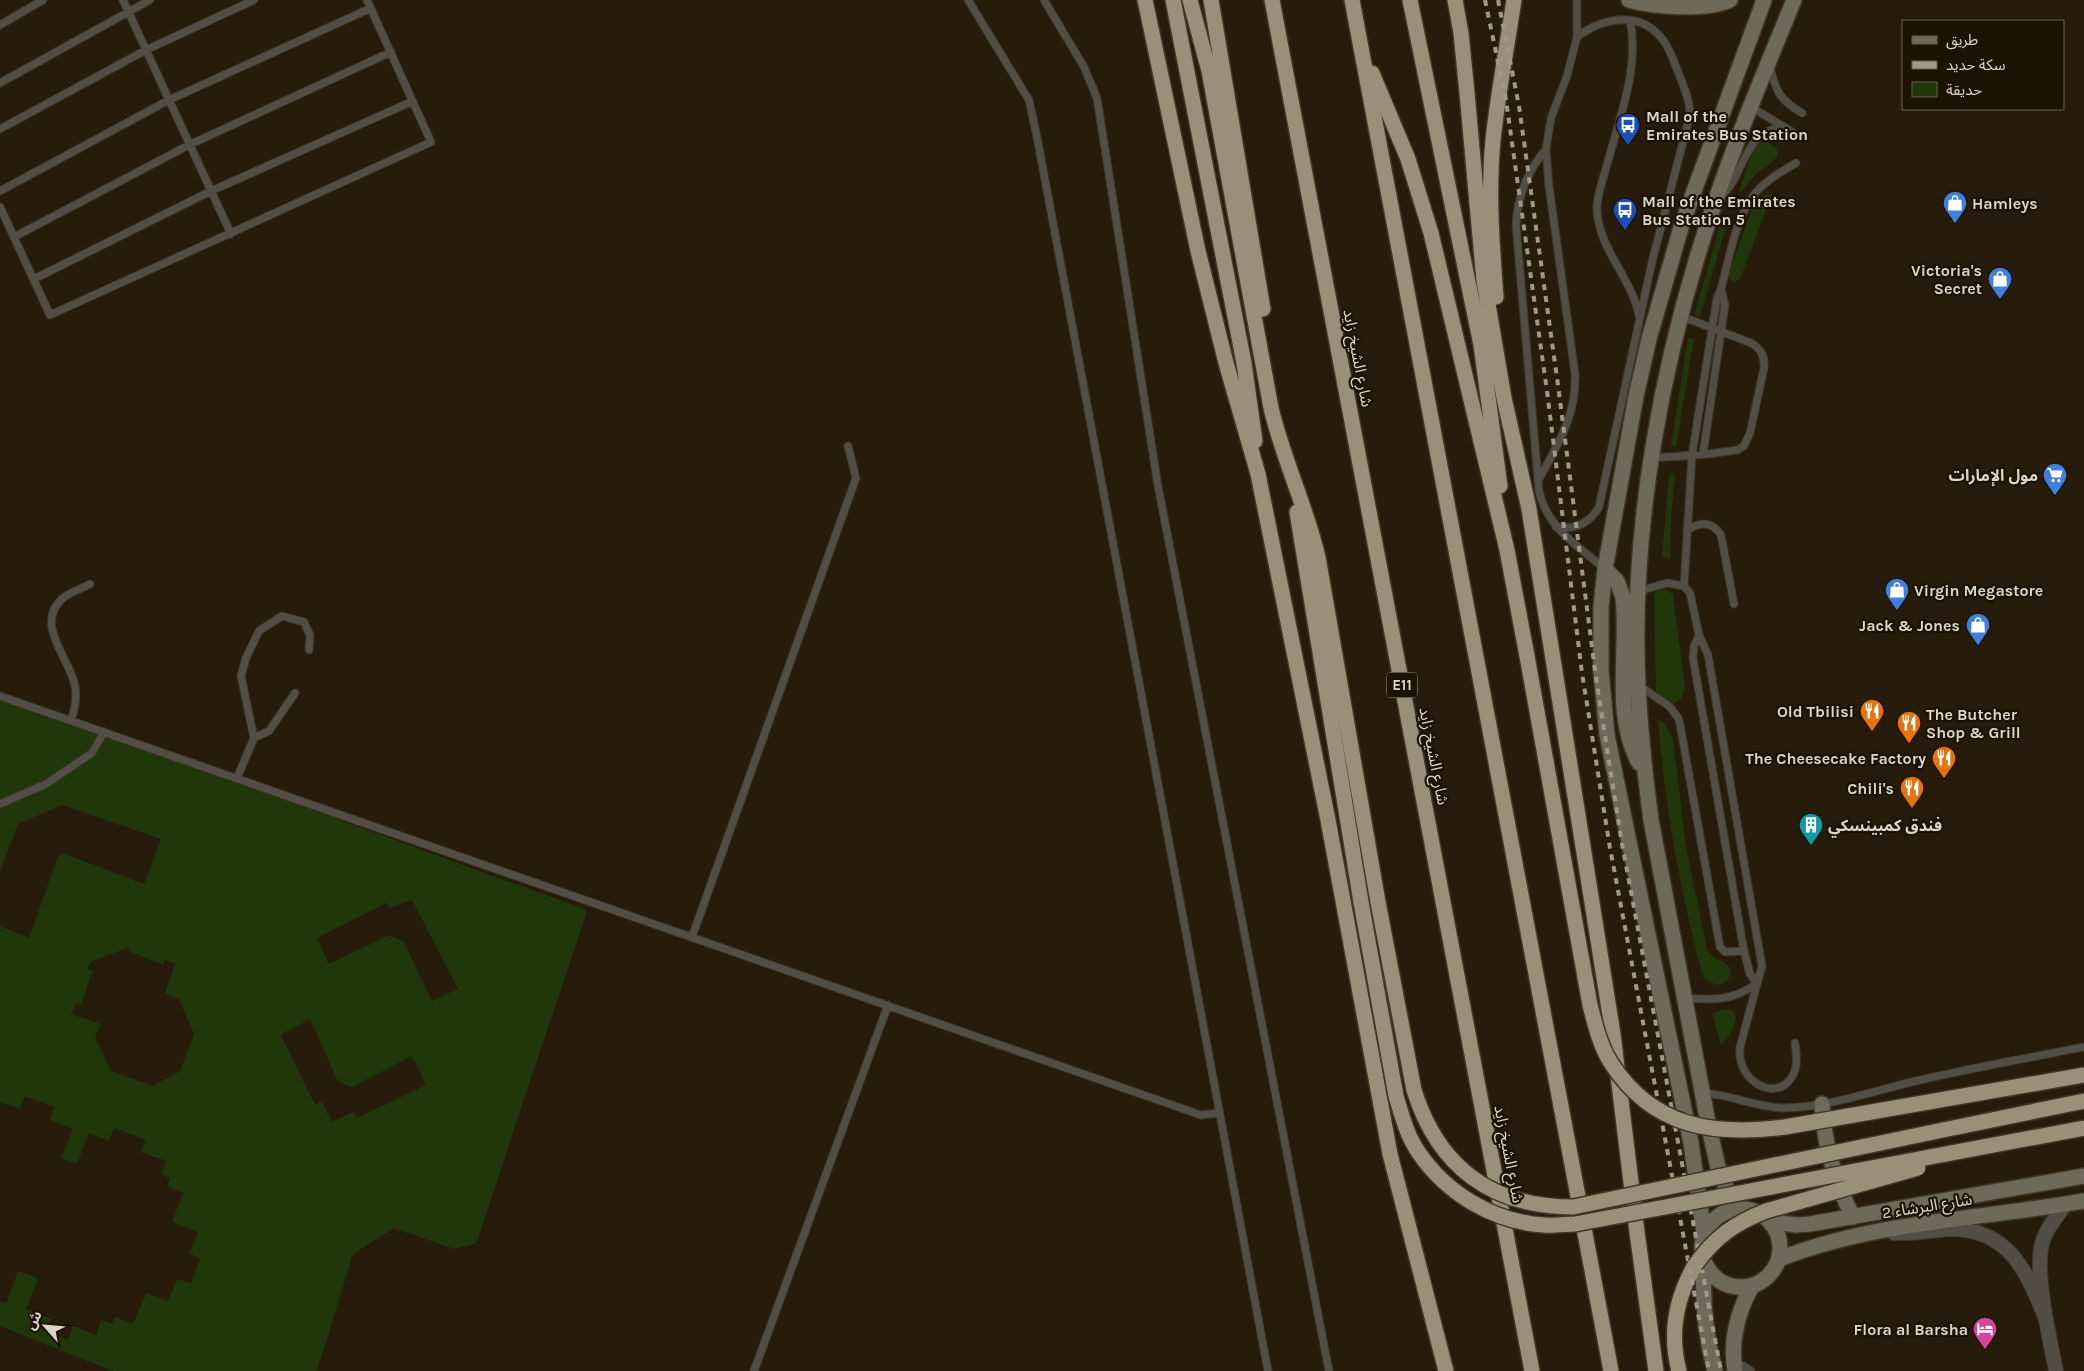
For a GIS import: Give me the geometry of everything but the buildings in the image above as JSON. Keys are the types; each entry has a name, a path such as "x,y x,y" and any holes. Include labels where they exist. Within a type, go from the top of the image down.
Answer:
{"highway":[{"path":"1145,0 1198,251 1226,363 1258,474 1328,820 1390,1154 1446,1371"},
{"path":"1173,0 1244,363 1253,418 1258,474"},
{"path":"1190,0 1209,71 1271,408 1280,442 1307,516 1318,557 1378,902 1414,1090 1420,1111 1437,1142 1456,1164 1472,1178 1490,1189 1530,1204 1573,1207 2084,1101"},
{"path":"1211,0 1292,476 1361,902 1396,1096 1404,1125 1418,1152 1437,1176 1460,1196 1487,1211 1515,1221 1545,1225 1575,1224 2084,1128"},
{"name":"شارع الشيخ زايد","path":"1272,0 1532,1371"},
{"path":"1352,0 1611,1371"},
{"path":"1410,0 1481,345 1496,445 1507,550"},
{"path":"1455,0 1465,67 1484,281 1504,398 1529,509 1613,1034 1636,1232 1656,1371"},
{"path":"1504,398 1493,256 1491,199 1496,113 1514,0"},
{"path":"1363,54 1395,124 1421,196 1507,550 1590,1005 1598,1035 1610,1061 1626,1083 1646,1102 1670,1116 1698,1126 1727,1131 1756,1131 1795,1126 2084,1075"},
{"path":"1679,1371 1674,1343 1677,1309 1681,1293 1708,1246 1734,1226 1766,1211 2000,1145"}],"street":[{"path":"1629,0 1645,3 1704,7 1730,0"},
{"path":"1715,1371 1705,1330 1699,1264 1704,1233 1691,1143 1607,735 1600,671 1600,639 1605,570 1636,396 1652,329 1682,224 1764,0"},
{"path":"1734,1209 1712,1145 1652,829 1644,773 1638,684 1638,591 1652,458 1664,387 1680,316 1715,201 1794,0"},
{"path":"1730,92 1751,107"},
{"path":"1605,570 1617,581 1623,597 1625,713 1631,744 1644,773"},
{"path":"1822,1104 1825,1143 1830,1162 1844,1199 1854,1217"},
{"name":"شارع البرشاء 2","path":"1770,1222 1796,1225 1854,1217 2084,1176"},
{"name":"شارع البرشاء 2","path":"1779,1259 1813,1246 1881,1231 2084,1201"},
{"path":"2056,1371 2046,1320 2040,1271 2040,1251 2046,1232 2066,1204"},
{"path":"1699,1264 1723,1284 1738,1288 1752,1286 1769,1276 1779,1259 1779,1239 1770,1222 1754,1211 1734,1209 1716,1218 1704,1233"},
{"path":"1881,1231 1906,1233 1962,1230 1994,1240 2020,1262 2031,1282 2046,1320"},
{"path":"1734,1367 1733,1347 1738,1316 1752,1286"}],"lane":[{"path":"0,25 43,0"},
{"path":"123,0 230,234"},
{"path":"0,83 150,0"},
{"path":"0,129 146,50 254,0"},
{"path":"0,207 50,315 431,142 367,0"},
{"path":"968,0 1028,100 1037,137 1268,1371"},
{"path":"1044,0 1084,66 1098,98 1158,486 1329,1371"},
{"path":"1538,481 1566,428 1573,408 1576,385 1549,186 1546,149 1551,118 1567,76 1578,37 1576,0"},
{"path":"0,191 169,100 371,8"},
{"path":"1556,527 1570,528 1584,523 1599,507 1665,210 1688,129 1690,115 1687,93 1667,45 1648,26 1621,19 1602,23 1578,37"},
{"path":"1630,20 1634,45 1632,71 1597,206 1601,231 1634,297 1640,320"},
{"path":"14,237 189,145 391,52"},
{"path":"1769,62 1777,92 1789,105 1802,113"},
{"path":"34,279 211,191 413,101"},
{"path":"1751,107 1794,133"},
{"path":"1715,201 1726,193 1732,184 1754,141 1771,130 1786,128"},
{"path":"1546,149 1535,162 1521,192 1516,225 1538,481 1544,510 1556,527 1605,570"},
{"path":"1684,586 1692,455 1717,298 1740,220 1750,201 1763,185 1796,163"},
{"path":"1703,454 1725,298 1721,289"},
{"path":"1652,458 1737,450 1744,446 1748,440 1764,368 1765,360 1757,346 1680,316"},
{"path":"692,937 856,478 848,446"},
{"path":"1687,531 1696,525 1708,524 1713,526 1721,535 1734,604"},
{"path":"1638,591 1667,583 1684,586 1690,593 1699,635 1708,656 1762,966 1751,1015 1740,1047 1740,1060 1745,1073 1754,1082 1766,1088 1785,1084 1790,1080 1796,1068 1795,1043"},
{"path":"71,720 76,704 75,686 70,669 53,636 51,621 55,608 64,597 90,584"},
{"path":"237,778 254,738 241,676 246,658 259,631 282,616 304,622 310,635 309,650"},
{"path":"1699,635 1694,646 1693,658 1744,951 1750,974 1757,984"},
{"path":"1638,684 1669,706 1679,720 1720,947 1725,952 1744,951"},
{"path":"254,738 269,731 295,693"},
{"path":"0,696 1201,1115 1219,1113"},
{"path":"0,804 46,784 92,753 104,732"},
{"path":"1684,998 1716,1000 1727,998 1738,995 1757,984"},
{"path":"754,1371 888,1005"},
{"path":"1702,1093 1716,1094 1771,1107 1798,1107 1822,1104 1926,1079 2084,1047"},
{"path":"1734,1367 1744,1366 1752,1371"}],"green space":[{"path":"1767,142 1778,151 1775,160 1755,175 1740,192 1739,190 1755,147"},
{"path":"1772,194 1740,279 1733,282 1728,277 1729,273 1754,202 1764,195"},
{"path":"1722,218 1728,220 1700,317 1694,316"},
{"path":"1688,338 1694,339 1676,447 1671,446"},
{"path":"1672,472 1675,476 1670,558 1662,557 1669,476"},
{"path":"1664,589 1673,595 1685,687 1681,699 1670,706 1656,692 1654,592"},
{"path":"0,696 587,910 476,1243 454,1249 394,1228 353,1254 317,1371 113,1371 0,1326 0,1301 6,1303 18,1271 38,1278 26,1309 51,1319 47,1332 68,1340 73,1326 96,1335 101,1320 112,1324 115,1317 133,1324 146,1293 168,1301 177,1279 191,1284 200,1258 189,1254 198,1232 172,1222 183,1193 167,1186 170,1178 161,1174 166,1161 141,1152 146,1140 114,1128 109,1141 89,1133 77,1164 61,1158 73,1129 50,1120 54,1107 25,1096 20,1109 0,1102 0,926 29,938 58,856 65,854 144,884 161,839 62,805 18,824 0,871","holes":["412,900 458,989 432,1001 404,942 389,935 329,964 317,938 387,903 390,908","129,947 128,951 163,965 165,960 175,964 165,994 179,999 194,1034 180,1071 153,1086 111,1071 95,1037 101,1024 71,1014 76,1003 81,1004 93,970 87,969 91,962","310,1019 338,1082 352,1087 412,1056 426,1085 357,1118 353,1112 332,1122 322,1101 315,1105 281,1035"]},
{"path":"1658,719 1665,724 1673,740 1686,847 1707,949 1712,956 1726,964 1731,971 1728,980 1720,985 1711,983 1703,977 1687,913 1669,817"},
{"path":"1725,1009 1732,1011 1736,1019 1729,1037 1721,1045 1712,1013"}],"railway":[{"path":"1485,0 1506,100 1547,391 1582,673 1610,848 1709,1371"},
{"path":"1498,0 1519,106 1596,678 1622,844 1721,1371"}],"place":[{"name":"Mall of the Emirates Bus Station","path":"1628,146"},
{"name":"Hamleys","path":"1955,224"},
{"name":"Mall of the Emirates Bus Station 5","path":"1625,231"},
{"name":"Victoria's Secret","path":"2000,300"},
{"name":"مول الإمارات","path":"2055,496"},
{"name":"Virgin Megastore","path":"1897,611"},
{"name":"Jack & Jones","path":"1978,646"},
{"name":"Old Tbilisi","path":"1872,732"},
{"name":"The Butcher Shop & Grill","path":"1909,744"},
{"name":"The Cheesecake Factory","path":"1944,779"},
{"name":"Chili's","path":"1912,809"},
{"name":"فندق كمبينسكي","path":"1811,846"},
{"name":"Flora al Barsha","path":"1985,1350"}]}
